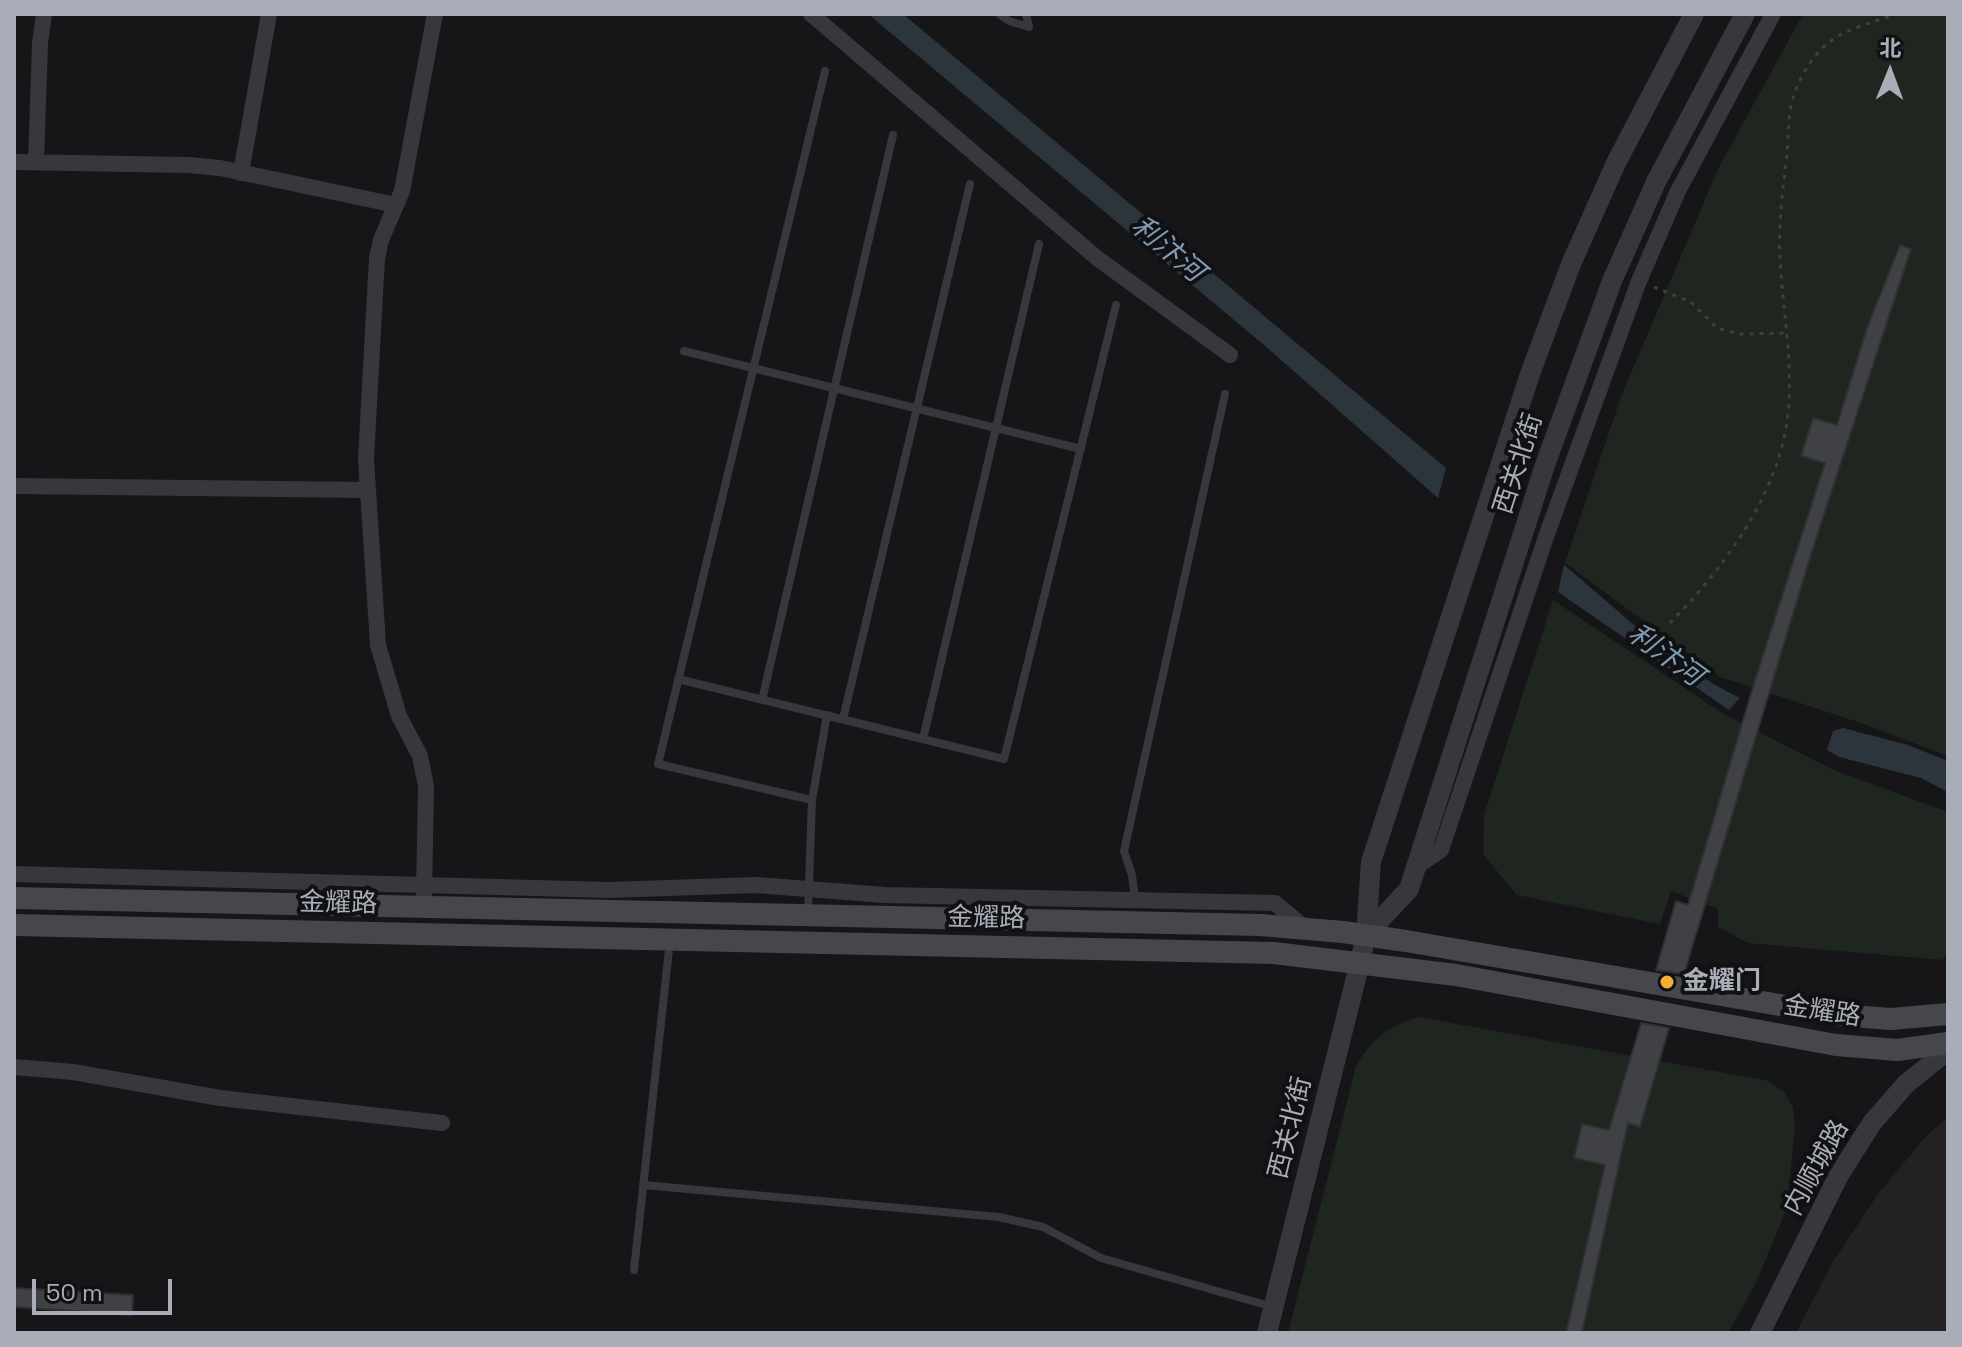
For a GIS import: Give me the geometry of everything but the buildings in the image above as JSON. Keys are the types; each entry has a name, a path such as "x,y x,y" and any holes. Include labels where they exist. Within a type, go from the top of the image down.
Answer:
{"main road":[{"name":"金耀路","path":"14,898 424,896 808,915 1260,925 1366,935 1838,1015 1891,1019 1948,1014"},
{"name":"金耀路","path":"14,925 1274,953 1456,975 1836,1045 1897,1050 1948,1043"}],"street":[{"path":"36,162 40,43 44,14"},
{"path":"241,173 269,14"},
{"path":"424,896 426,786 420,756 399,716 378,645 366,459 377,258 381,240 402,191 435,14"},
{"path":"811,14 1097,258 1230,355"},
{"name":"西关北街","path":"1267,1333 1366,935 1371,862 1530,374 1571,264 1616,163 1694,14"},
{"name":"西关北街","path":"1366,935 1409,889 1545,465 1612,281 1656,182 1745,14"},
{"path":"1415,868 1441,850 1552,519 1639,281 1678,191 1773,14"},
{"path":"14,162 188,165 396,205"},
{"path":"14,486 368,490"},
{"path":"14,874 424,896 756,885 885,895 1275,903 1306,929"},
{"name":"内顺城路","path":"1760,1333 1839,1175 1872,1123 1906,1084 1948,1050"},
{"path":"14,1067 73,1072 220,1098 442,1123"}],"lane":[{"path":"999,14 1009,21 1029,27 1026,14"},
{"path":"812,800 658,764 825,71"},
{"path":"762,700 893,135"},
{"path":"843,719 970,184"},
{"path":"923,739 1039,244"},
{"path":"678,679 1004,759 1116,305"},
{"path":"684,351 1081,449"},
{"path":"1135,899 1132,875 1124,851 1225,394"},
{"path":"808,915 812,800 827,715"},
{"path":"634,1270 670,940"},
{"path":"643,1185 999,1217 1043,1227 1101,1258 1273,1307"}],"path":[{"path":"1670,623 1702,590 1738,540 1771,480 1786,423 1788,333 1779,253 1791,104 1811,60 1832,40 1858,26 1894,14"},
{"path":"1639,281 1691,302 1717,328 1740,334 1788,333"}],"shaded area":[{"path":"1803,14 1948,14 1948,756 1864,724 1720,677 1565,563 1622,394 1718,169"},
{"path":"1553,600 1725,715 1834,770 1948,812 1948,954 1942,960 1748,943 1718,927 1718,909 1671,891 1660,924 1517,895 1483,854 1484,815"},
{"path":"1419,1017 1769,1081 1784,1092 1793,1107 1795,1126 1787,1208 1755,1285 1728,1333 1288,1333 1356,1066 1382,1034"},
{"path":"1948,1117 1948,1333 1796,1333 1831,1265 1878,1194 1926,1136"}],"water":[{"name":"利汴河","path":"868,14 903,14 1446,468 1438,498 1264,345"},
{"name":"利汴河","path":"1564,565 1671,655 1716,686 1740,698 1729,710 1558,592"},
{"path":"1843,728 1908,745 1948,761 1948,792 1921,778 1839,757 1827,750 1833,731"}],"place":[{"name":"金耀门","path":"1667,982"}]}
